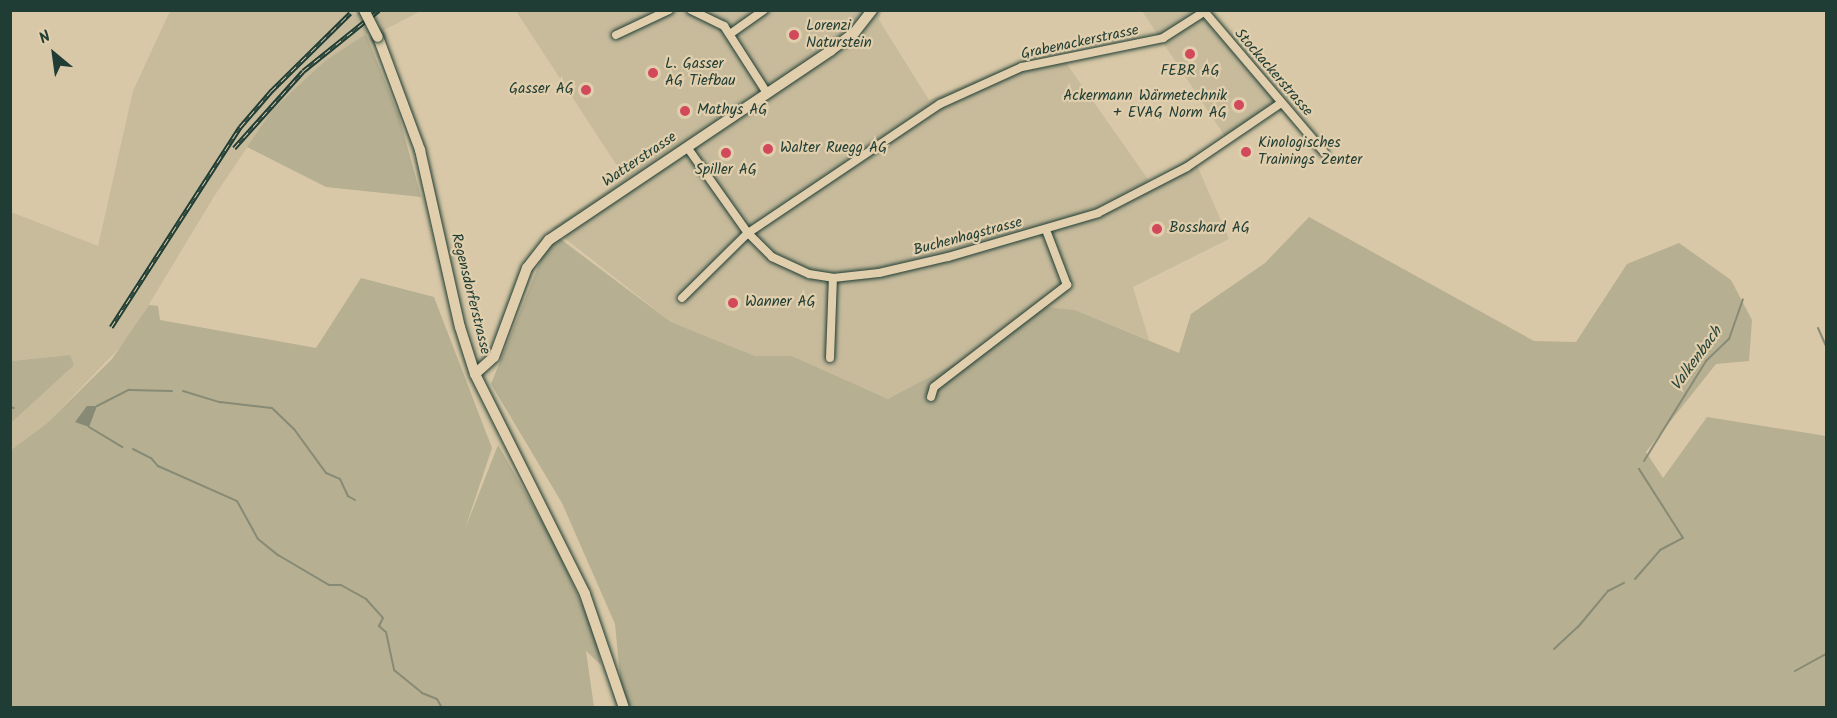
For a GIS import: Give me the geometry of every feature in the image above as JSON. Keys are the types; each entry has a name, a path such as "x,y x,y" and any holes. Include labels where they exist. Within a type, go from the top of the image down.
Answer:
{"street":[{"name":"Regensdorferstrasse","path":"364,10 378,37 420,150 460,327 474,374 585,594 624,708"},
{"path":"616,35 669,10"},
{"path":"691,10 702,13 724,26 767,93"},
{"path":"729,34 764,10"},
{"name":"Watterstrasse","path":"474,374 494,357 527,268 540,249 560,231 844,41 872,10"},
{"name":"Stockackerstrasse","path":"1203,11 1324,152"},
{"name":"Grabenackerstrasse","path":"682,298 748,233 940,104 1022,67 1163,38 1203,11"},
{"name":"Buchenhagstrasse","path":"687,147 748,233 772,257 808,274 833,278 890,271 1046,230 1098,213 1163,182 1281,103"},
{"path":"932,397 934,387 1067,285 1046,230"},
{"path":"830,358 833,278"}],"shaded area":[{"path":"352,10 355,15 360,11 421,11 384,30 366,34 326,60 273,109 215,195 128,339 46,424 11,450 11,423 73,365 69,355 11,361 11,212 98,246 133,91 170,11"},
{"path":"516,11 881,11 879,20 929,100 1027,59 1066,63 1150,182 1193,156 1229,239 1133,287 1149,340 1075,310 888,399 792,356 755,356 671,322 552,228 625,178"},
{"path":"1142,11 1197,11 1277,103 1226,138"},
{"path":"366,34 399,116 421,197 326,187 247,147 273,109 326,60"},
{"path":"1309,217 1534,341 1576,342 1627,264 1679,243 1731,280 1752,320 1749,361 1716,364 1646,452 1663,478 1707,417 1826,436 1826,707 623,707 615,624 562,503 491,384 544,252 559,238 671,322 755,356 792,356 888,399 964,359 1035,306 1075,310 1179,353 1191,314 1265,263"},
{"path":"361,278 434,297 492,448 465,529 498,445 554,542 595,634 601,665 586,651 594,707 11,708 11,450 46,424 112,359 149,305 158,306 160,320 316,348"},
{"path":"70,355 74,365 11,423 11,361"},
{"path":"87,406 97,406 89,427 75,422"}],"waterway":[{"name":"Valkenbach","path":"1644,461 1706,361 1729,339 1743,299"},
{"path":"1818,328 1826,346"},
{"path":"97,406 129,390 172,391"},
{"path":"183,391 220,402 272,408 294,429 326,473 340,479 348,496 355,500"},
{"path":"10,407 14,408"},
{"path":"89,427 122,447"},
{"path":"133,449 151,458 158,466 237,501 258,539 278,555 329,585 341,585 366,599 383,618 379,626 386,632 394,670 422,693 437,699 442,708"},
{"name":"Valkenbach","path":"1635,579 1660,550 1683,538 1639,469"},
{"name":"Valkenbach","path":"1554,649 1578,627 1608,591 1624,583"},
{"path":"1795,671 1826,654"}],"railway":[{"path":"234,148 303,71 379,10"},
{"path":"111,327 240,127 271,91 350,13"}],"place":[{"name":"Lorenzi Naturstein","path":"794,35"},
{"name":"FEBR AG","path":"1190,54"},
{"name":"L. Gasser AG Tiefbau","path":"653,73"},
{"name":"Gasser AG","path":"586,90"},
{"name":"Ackermann Wärmetechnik + EVAG Norm AG","path":"1239,105"},
{"name":"Mathys AG","path":"685,111"},
{"name":"Walter Ruegg AG","path":"768,149"},
{"name":"Kinologisches Trainings Zenter","path":"1246,152"},
{"name":"Spiller AG","path":"726,153"},
{"name":"Bosshard AG","path":"1157,229"},
{"name":"Wanner AG","path":"733,303"}]}
